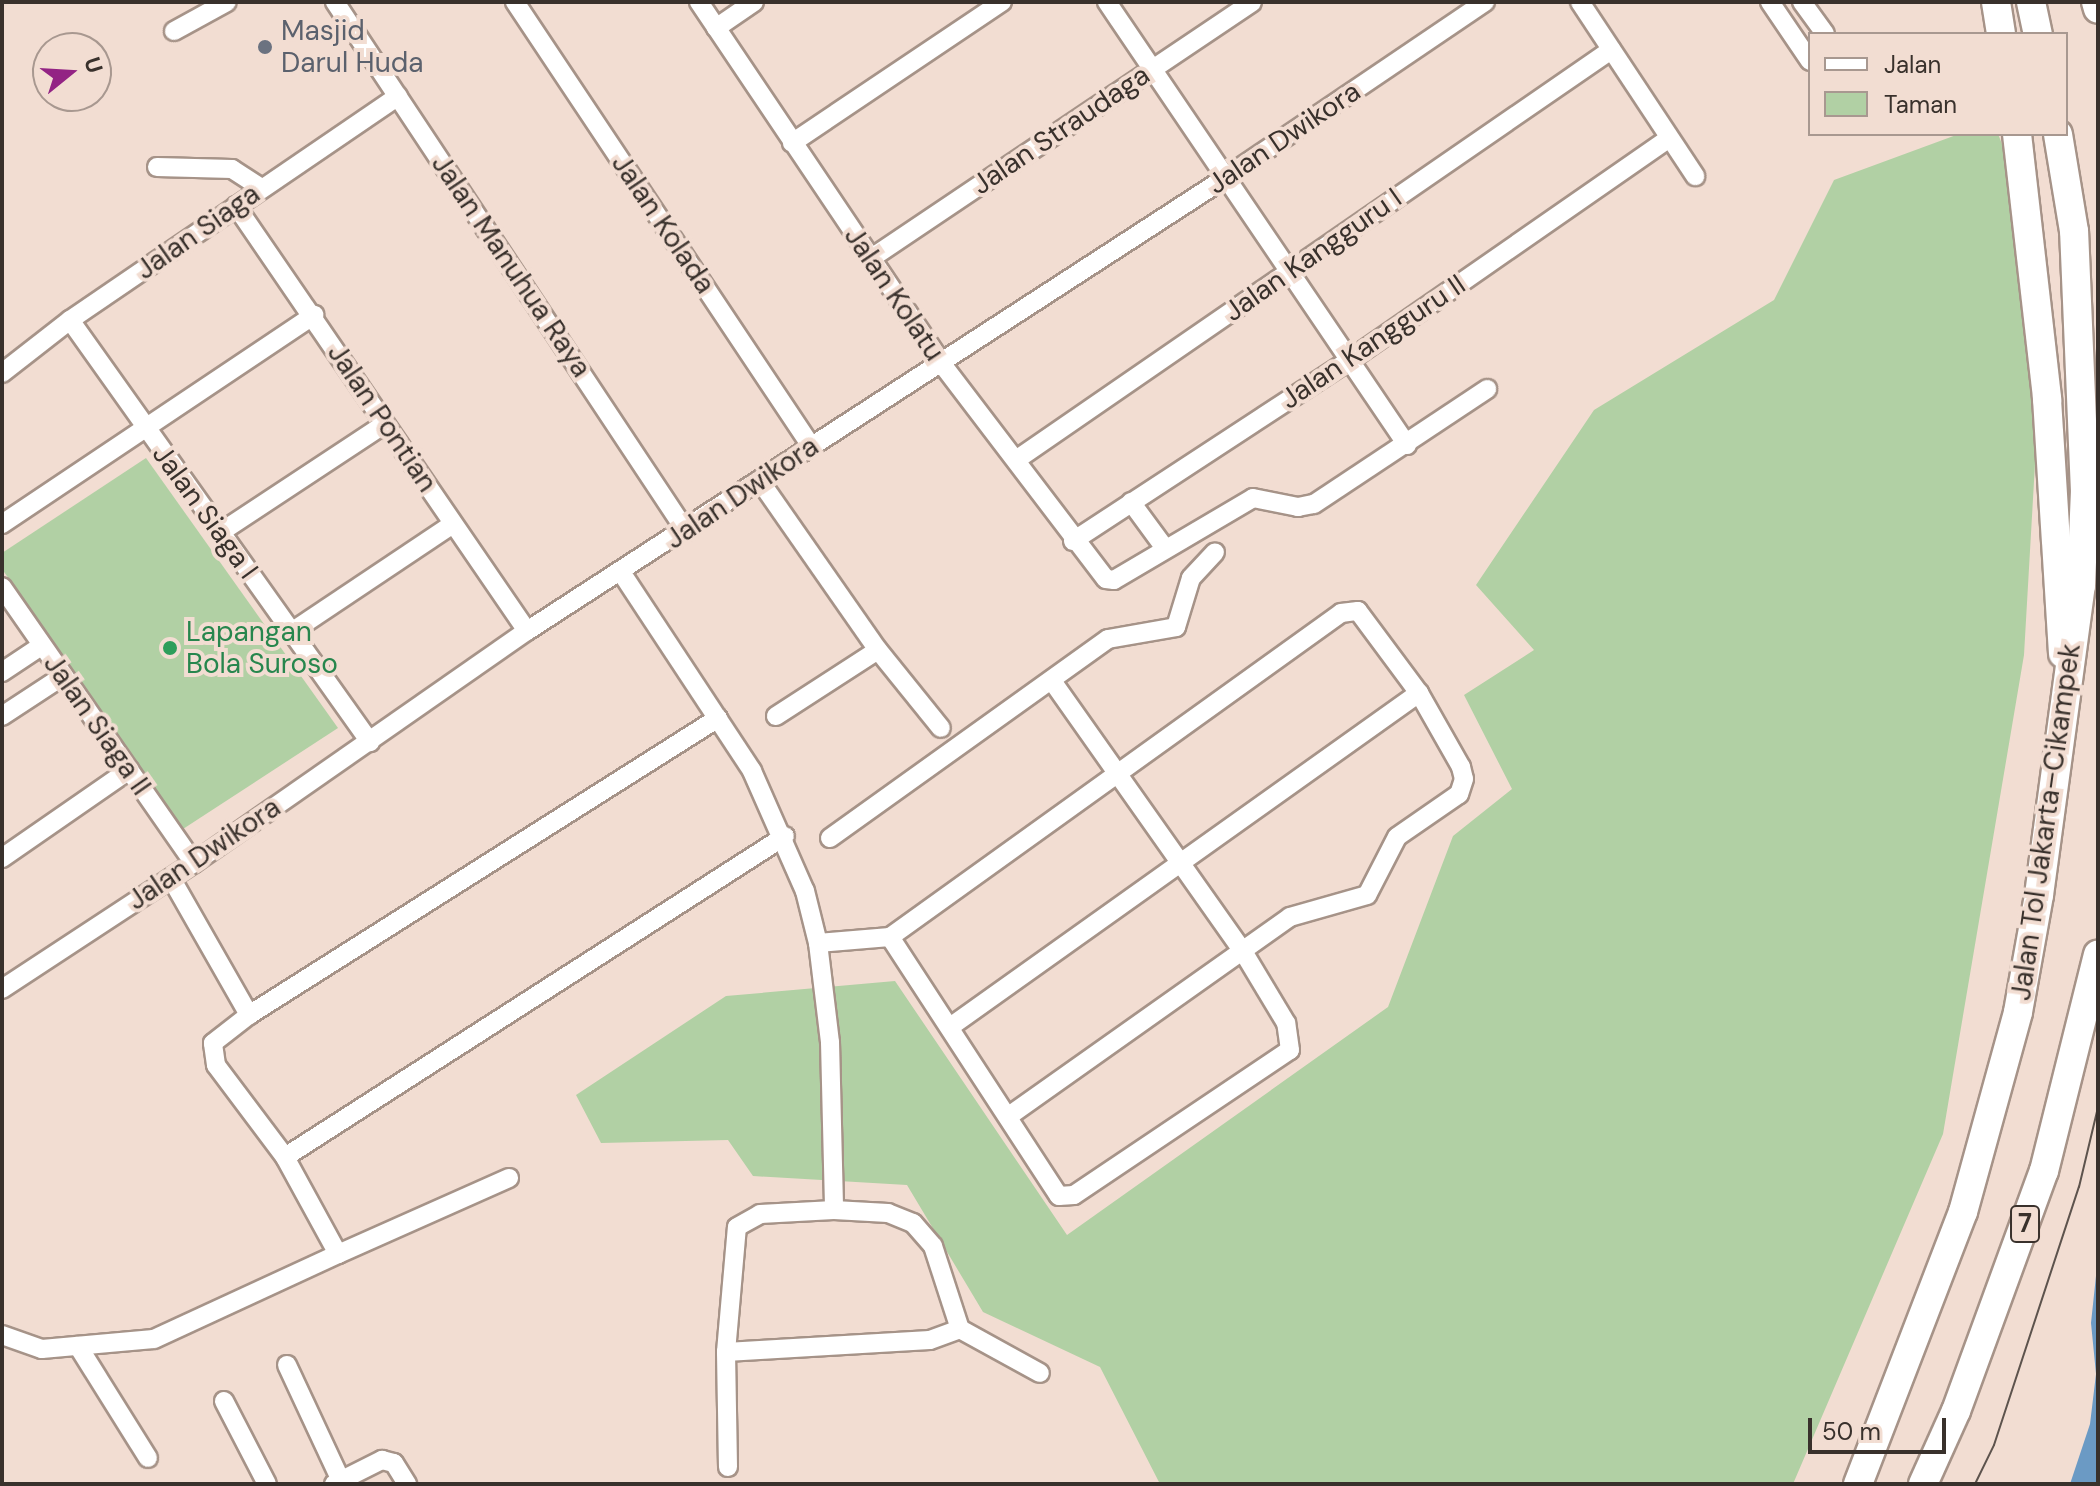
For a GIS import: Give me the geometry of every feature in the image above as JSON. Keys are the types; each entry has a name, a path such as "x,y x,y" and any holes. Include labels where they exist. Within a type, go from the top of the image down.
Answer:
{"highway":[{"path":"1996,2 2001,32"},
{"path":"2031,2 2038,32"},
{"path":"2096,2 2098,9"},
{"path":"2017,136 2047,399 2057,617 2067,681"},
{"name":"Jalan Tol Jakarta–Cikampek","path":"1858,1484 1963,1212 2018,1012 2081,586 2085,492 2074,231 2058,136"},
{"name":"7","path":"1930,1479 2044,1171 2098,955"}],"street":[{"path":"174,31 227,2"},
{"name":"Jalan Manuhua Raya","path":"335,2 686,531"},
{"name":"Jalan Kolada","path":"515,2 811,446"},
{"name":"Jalan Kolatu","path":"699,2 942,364 1102,577 1114,580 1164,547"},
{"path":"716,28 754,2"},
{"path":"792,143 1002,2"},
{"path":"1107,2 1347,362 1407,445"},
{"name":"Jalan Straudaga","path":"870,259 1252,2"},
{"name":"Jalan Dwikora","path":"2,989 194,863 527,631 942,364 1485,2"},
{"path":"1580,2 1695,176"},
{"path":"1770,2 1808,58"},
{"path":"1802,2 1824,32"},
{"name":"Jalan Kangguru I","path":"1016,460 1611,50"},
{"name":"Jalan Siaga","path":"2,373 70,320 398,96"},
{"name":"Jalan Kangguru II","path":"1073,541 1347,362 1669,138"},
{"path":"157,167 232,169 261,188"},
{"name":"Jalan Pontian","path":"236,206 314,315 527,631"},
{"path":"2,524 314,315"},
{"name":"Jalan Siaga I","path":"70,320 370,742"},
{"path":"1131,502 1164,547 1253,498 1298,507 1314,504 1487,389"},
{"path":"221,532 385,424"},
{"path":"760,481 878,650 941,728"},
{"path":"290,633 453,524"},
{"path":"830,838 1108,639 1176,627 1191,578 1215,552"},
{"path":"621,572 718,718 785,836 818,943 830,1042 834,1210"},
{"name":"Jalan Siaga II","path":"2,587 194,863"},
{"path":"818,943 890,937 1341,613 1358,611 1371,623 1419,693 1463,772 1459,794 1397,837 1367,895 1298,912 1244,953 1010,1115"},
{"path":"2,672 41,646"},
{"path":"776,716 878,650"},
{"path":"2,716 63,676"},
{"path":"890,937 1010,1115 1054,1192 1066,1197 1284,1055 1292,1043 1290,1032 1244,953 1052,681"},
{"path":"950,1027 1419,693"},
{"path":"338,1254 285,1157 213,1057 217,1037 718,718"},
{"path":"2,858 129,770"},
{"path":"285,1157 785,836"},
{"path":"171,878 249,1015"},
{"path":"2,1335 30,1348 154,1339 509,1178"},
{"path":"728,1467 726,1352 737,1227 760,1214 834,1210 888,1213 913,1223 933,1246 960,1329 1040,1373"},
{"path":"726,1352 930,1340 960,1329"},
{"path":"78,1346 148,1458"},
{"path":"287,1365 338,1482 382,1460 394,1463 407,1484"},
{"path":"224,1401 267,1484"}],"green space":[{"path":"1954,136 1999,136 2047,256 2024,655 1943,1134 1793,1484 1160,1484 1100,1367 983,1312 907,1185 753,1176 728,1140 601,1143 576,1095 726,996 895,981 1067,1235 1388,1007 1453,836 1512,789 1464,695 1534,650 1476,585 1594,410 1774,300 1834,180"},
{"name":"Lapangan Bola Suroso","path":"146,458 338,728 183,829 2,569 2,553"}],"water":[{"path":"2098,1257 2098,1484 2070,1484 2090,1424 2096,1374 2091,1323"}],"tram line":[{"path":"1975,1484 1994,1445 2079,1187 2098,1107"}],"place":[{"name":"Masjid Darul Huda","path":"265,47"},
{"name":"Lapangan Bola Suroso","path":"170,648"}]}
